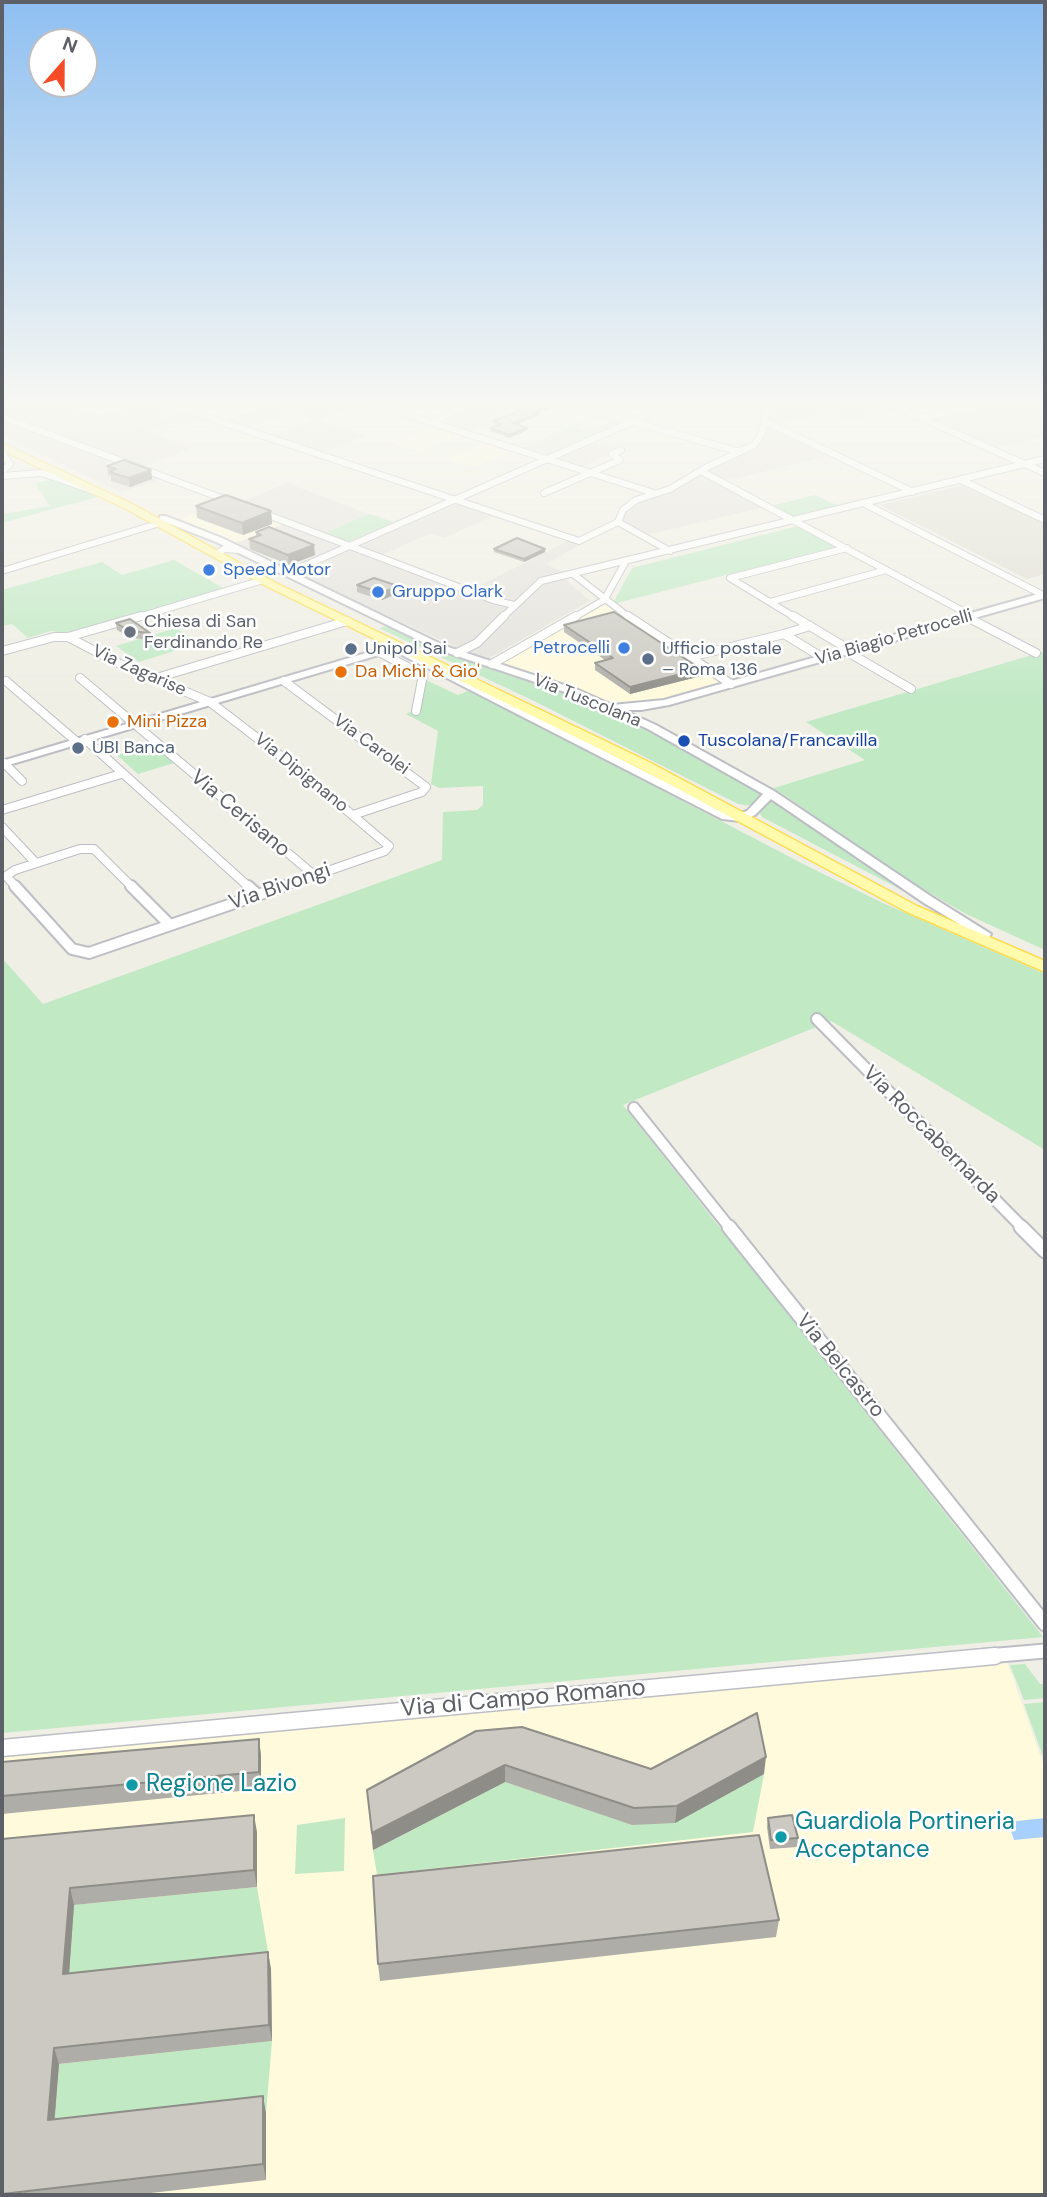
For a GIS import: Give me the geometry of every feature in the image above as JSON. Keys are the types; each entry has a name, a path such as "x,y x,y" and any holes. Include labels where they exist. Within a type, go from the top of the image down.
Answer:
{"main road":[{"name":"Via Tuscolana","path":"127,505 162,520"},
{"name":"Via Tuscolana","path":"131,505 371,629 640,755 912,909 1045,967"},
{"name":"Via Tuscolana","path":"219,552 263,580 347,621 371,629 394,644 747,815 909,899 1045,959"}],"street":[{"path":"288,573 443,505"},
{"path":"462,505 579,541 618,522 629,505"},
{"path":"765,505 1035,653"},
{"path":"457,653 476,644 539,582 859,505"},
{"path":"868,505 1045,595"},
{"path":"1013,505 1045,520"},
{"path":"249,508 493,600 514,604"},
{"path":"2,571 162,520"},
{"name":"Via Tuscolana","path":"162,520 240,550 457,653 608,706 652,727 771,793 928,900 985,934"},
{"path":"618,522 670,551"},
{"path":"846,548 730,578 911,689"},
{"path":"219,552 240,550"},
{"path":"492,664 604,600 625,563"},
{"path":"770,602 886,570"},
{"path":"573,574 604,600 731,684"},
{"path":"2,651 54,637 68,638 263,580"},
{"name":"Via Biagio Petrocelli","path":"608,706 637,708 665,703 1045,595"},
{"path":"153,679 347,621"},
{"path":"371,629 395,625"},
{"path":"690,657 810,626"},
{"path":"784,634 823,658"},
{"name":"Via Zagarise","path":"68,638 153,679 210,702"},
{"path":"22,781 5,761 284,681 379,652 394,644"},
{"path":"379,652 405,654 443,667"},
{"path":"379,652 423,675 416,711"},
{"name":"Via Tuscolana","path":"405,654 726,817 747,815"},
{"name":"Via Cerisano","path":"80,678 314,875"},
{"path":"6,681 121,774 258,895"},
{"name":"Via Carolei","path":"284,681 426,787 423,792 353,815"},
{"name":"Via Dipignano","path":"210,702 353,815 389,847"},
{"path":"652,727 649,717 665,703"},
{"path":"518,704 555,729"},
{"path":"2,810 121,774"},
{"path":"747,815 771,793"},
{"path":"2,827 36,863"},
{"name":"Via Bivongi","path":"170,925 94,849 80,849 8,873 7,880 75,951 94,952 258,895 389,847"},
{"name":"Via Roccabernarda","path":"817,1019 1045,1251"},
{"name":"Via Belcastro","path":"634,1108 1045,1623"},
{"name":"Via di Campo Romano","path":"2,1748 1045,1651"}],"shaded area":[{"path":"222,505 235,505 284,524 236,543 181,519"},
{"path":"247,505 344,505 369,514 322,534"},
{"path":"456,505 492,516 444,538 431,533 380,556 358,547"},
{"path":"633,505 761,505 766,507 646,535 621,520"},
{"path":"880,505 1006,505 1045,523 1045,574 1027,579"},
{"path":"284,524 343,546 294,568 236,543"},
{"path":"568,541 580,545 546,564 567,574 536,580 513,603 471,590"},
{"path":"352,550 509,606 473,643 461,649 295,574"},
{"path":"566,580 590,601 489,658 468,651 525,597 542,584"},
{"path":"604,604 725,684 657,702 619,705 499,664"},
{"name":"Regione Lazio","path":"1007,1661 1045,1769 1045,2195 2,2195 2,1757"}],"green space":[{"path":"70,505 2,523 2,514"},
{"path":"836,505 841,507 794,517 771,506"},
{"path":"369,514 394,522 345,543 322,534"},
{"path":"798,526 836,547 617,603 614,601 632,568"},
{"path":"174,560 225,589 72,634 51,631 28,638 12,624 2,626 2,590 102,562 122,575"},
{"path":"387,626 438,649 581,698 657,734 761,791 763,795 753,806 738,804 534,701 379,628"},
{"path":"176,628 200,643 139,662 116,646"},
{"path":"1045,651 1045,950 964,913 913,883 774,788 865,760 806,722"},
{"path":"426,680 458,695 470,690 811,868 883,903 1045,974 1045,1150 831,1021 623,1105 1043,1637 2,1733 2,958 43,1004 442,860 443,812 477,810 483,805 483,786 439,788 431,784 438,731 406,714 419,708"},
{"path":"153,745 174,763 138,774 117,755"},
{"path":"773,799 923,901 762,817 760,813"},
{"path":"1025,1664 1040,1684 1045,1684 1045,1698 1024,1700 1010,1665"},
{"path":"1045,1702 1045,1762 1024,1704"},
{"path":"764,1774 753,1832 377,1875 373,1850 505,1782 633,1825"},
{"path":"345,1818 344,1871 295,1874 297,1825"},
{"path":"257,1887 271,1969 68,1990 74,1905"},
{"path":"272,2041 266,2113 54,2136 59,2064"}],"water":[{"path":"1045,1818 1045,1837 1014,1840 1008,1822"}],"building":[{"path":"253,505 271,511 242,523 196,506"},
{"path":"269,527 314,545 288,555 249,539 261,535 256,532"},
{"path":"517,538 545,549 524,559 494,549"},
{"path":"374,578 398,586 382,593 357,585"},
{"name":"Petrocelli","path":"614,612 701,669 630,687 595,663 613,658 564,625"},
{"path":"130,619 150,633 130,631 116,623"},
{"path":"757,1713 766,1757 677,1806 634,1808 505,1765 372,1833 367,1790 476,1731 522,1727 651,1769"},
{"path":"259,1739 259,1772 2,1796 2,1762"},
{"name":"Regione Lazio","path":"254,1815 254,1870 70,1888 63,1974 268,1952 269,2025 54,2048 48,2120 263,2096 263,2164 2,2194 2,1839"},
{"path":"792,1815 798,1838 771,1840 768,1818"},
{"path":"759,1835 779,1920 378,1964 373,1876"}],"place":[{"name":"Speed Motor","path":"209,570"},
{"name":"Gruppo Clark","path":"378,592"},
{"name":"Chiesa di San Ferdinando Re","path":"130,632"},
{"name":"Petrocelli","path":"624,648"},
{"name":"Unipol Sai","path":"351,649"},
{"name":"Ufficio postale – Roma 136","path":"648,659"},
{"name":"Da Michi & Gio'","path":"341,672"},
{"name":"Mini Pizza","path":"113,722"},
{"name":"Tuscolana/Francavilla","path":"684,741"},
{"name":"UBI Banca","path":"78,748"},
{"name":"Regione Lazio","path":"132,1785"},
{"name":"Guardiola Portineria Acceptance","path":"781,1837"}]}
